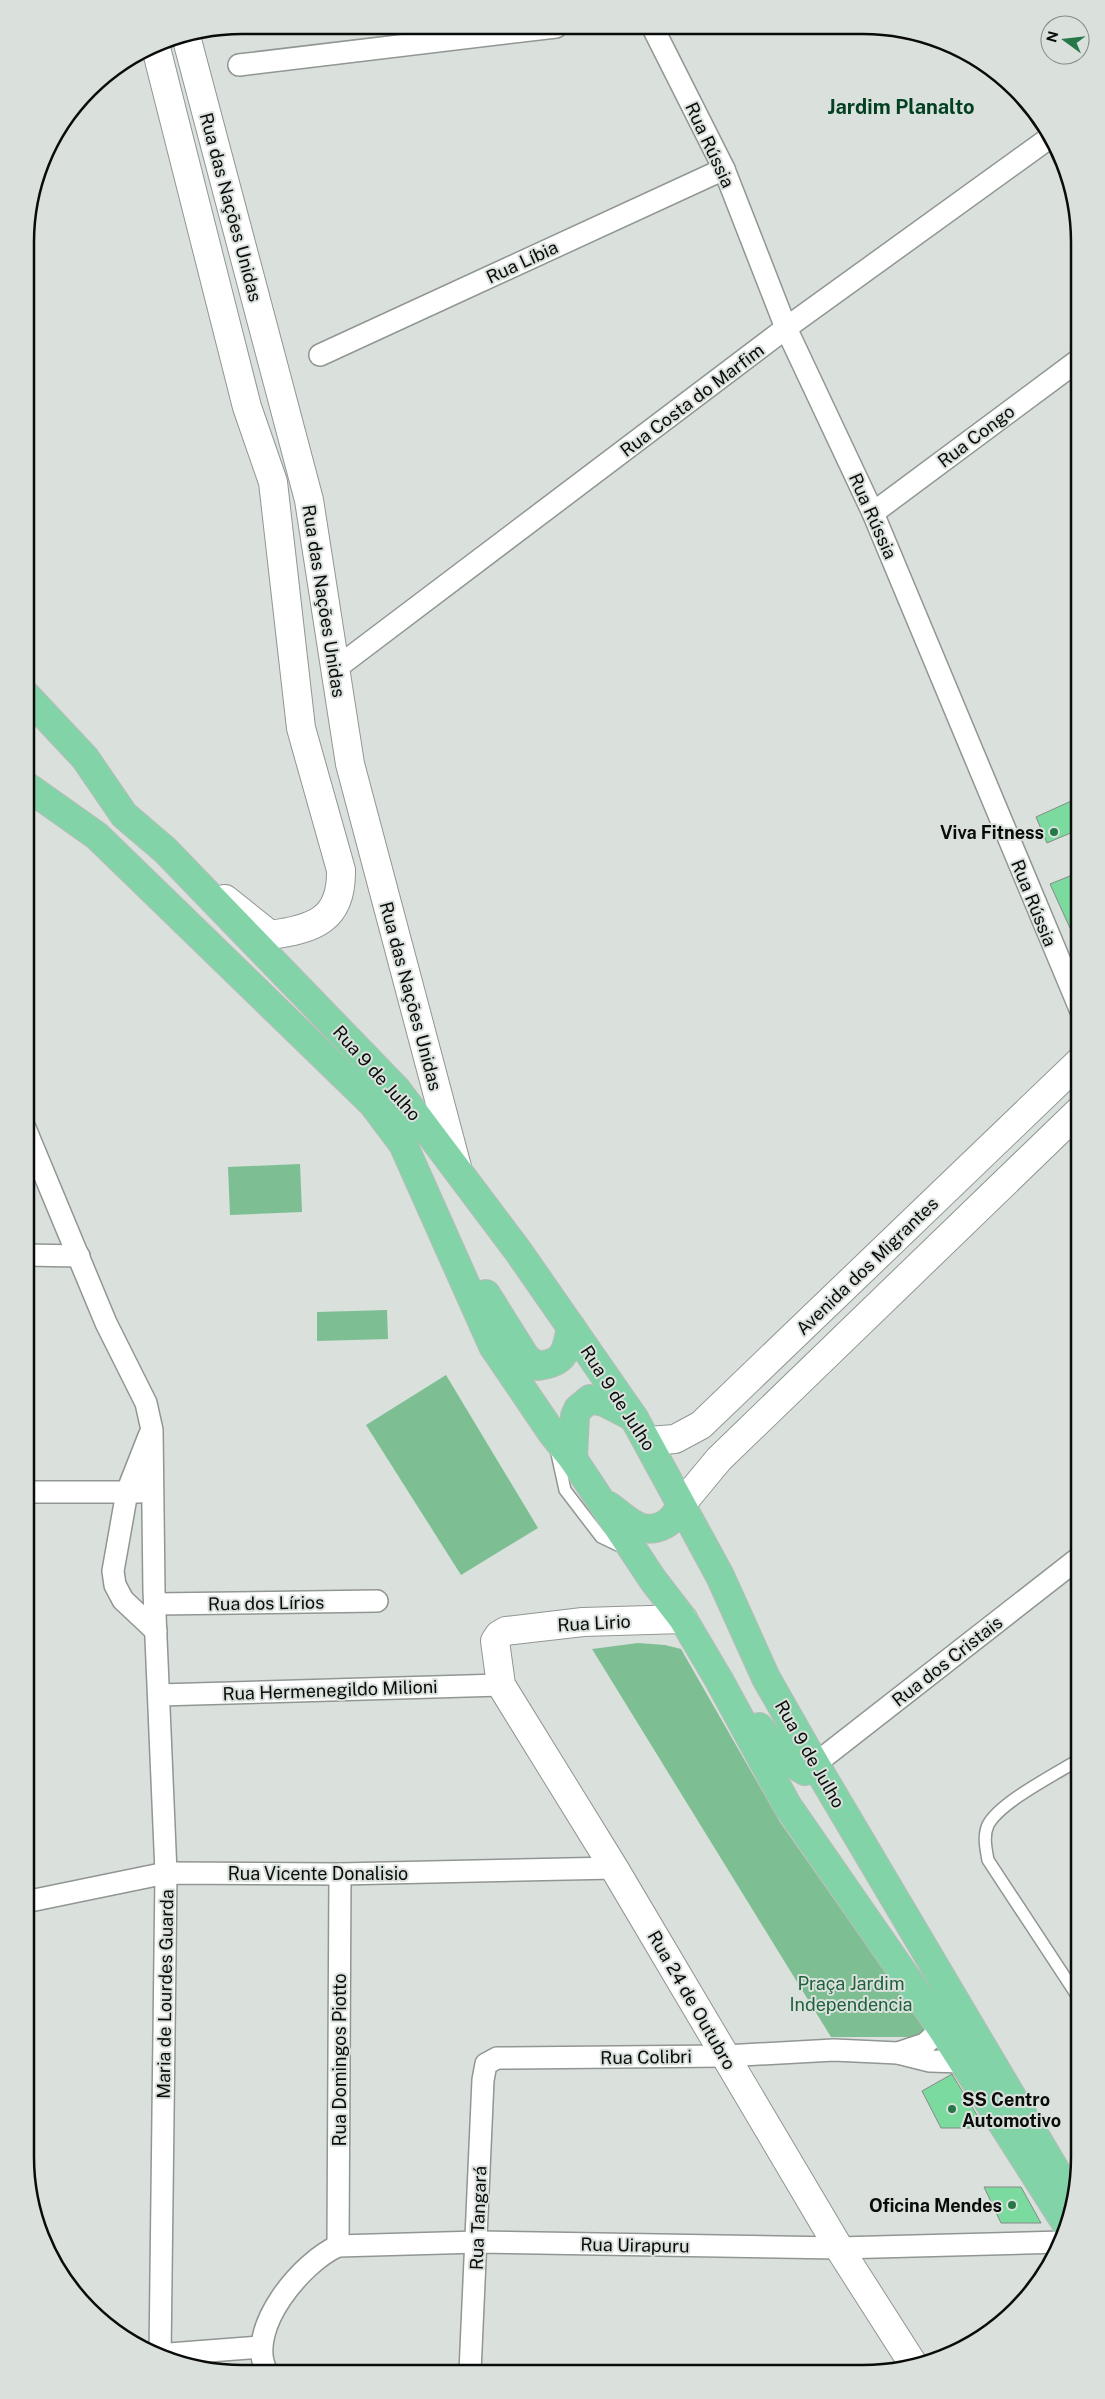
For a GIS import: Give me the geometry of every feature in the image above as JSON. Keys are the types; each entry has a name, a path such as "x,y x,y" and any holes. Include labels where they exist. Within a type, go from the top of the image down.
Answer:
{"main road":[{"name":"Rua 9 de Julho","path":"34,704 85,758 124,815 165,850 397,1090 457,1167 571,1327 648,1441 680,1506 720,1576 766,1678 1068,2191"},
{"name":"Rua 9 de Julho","path":"34,791 96,836 138,875 373,1104 403,1144 493,1346 552,1433 573,1459 635,1553 683,1619 719,1680 787,1805 942,2029 1062,2217"},
{"path":"403,1144 430,1170 488,1297 526,1358 537,1366 550,1365 560,1361 566,1349 571,1327"},
{"path":"573,1459 575,1416 578,1409 590,1399 604,1402 634,1418"},
{"path":"599,1499 639,1527 656,1528 676,1517 680,1506"},
{"path":"719,1680 737,1691 757,1725 781,1755 805,1771 815,1764"}],"street":[{"path":"238,65 497,34"},
{"name":"Rua Rússia","path":"656,34 724,169 786,328 873,513 1071,988"},
{"name":"Rua das Nações Unidas","path":"187,41 309,500 350,764 457,1167"},
{"name":"Rua das Nações Unidas","path":"157,52 247,407 272,482 301,728 341,870 341,889 331,910 317,924 299,931 270,935 165,850"},
{"name":"Rua Costa do Marfim","path":"335,669 786,328 1045,141"},
{"name":"Rua Líbia","path":"320,355 724,169"},
{"name":"Rua Congo","path":"873,513 1071,366"},
{"name":"Avenida dos Migrantes","path":"648,1441 675,1440 701,1425 1071,1072"},
{"name":"Avenida dos Migrantes","path":"985,1202 998,1177 1071,1108"},
{"name":"Avenida dos Migrantes","path":"680,1506 719,1459 1071,1119"},
{"name":"Maria de Lourdes Guarda","path":"34,1149 106,1323 146,1403 152,1430 155,1604 166,1873 159,2348"},
{"path":"34,1255 79,1256"},
{"path":"152,1430 127,1492 114,1562 115,1585 123,1600 156,1631"},
{"path":"34,1492 154,1492"},
{"name":"Rua dos Cristais","path":"815,1764 1071,1564"},
{"name":"Rua dos Lírios","path":"155,1604 377,1601"},
{"name":"Rua Lirio","path":"506,1631 583,1622 683,1619"},
{"name":"Rua 24 de Outubro","path":"506,1631 499,1635 495,1641 501,1685 614,1868 839,2248 910,2360"},
{"name":"Rua Hermenegildo Milioni","path":"159,1695 501,1685"},
{"name":"Rua Vicente Donalisio","path":"34,1900 166,1873 340,1874 614,1868"},
{"name":"Rua Domingos Piotto","path":"338,2246 340,1874"},
{"name":"Rua Colibri","path":"898,2053 925,2044 961,2008"},
{"name":"Rua Colibri","path":"486,2064 497,2058 725,2056 834,2050 898,2053 930,2061 962,2062"},
{"name":"Rua Tangará","path":"470,2365 486,2064"},
{"name":"Rua Uirapuru","path":"262,2347 270,2320 282,2295 304,2269 325,2252 338,2246 478,2242 839,2248 1053,2242"},
{"path":"177,2354 262,2347 265,2365"}],"lane":[{"path":"552,1433 565,1490 601,1537 635,1553"},
{"path":"1071,1765 998,1810 987,1826 985,1841 988,1860 1071,1986"}],"green space":[{"path":"300,1164 302,1212 230,1215 228,1167"},
{"path":"387,1310 388,1339 317,1341 317,1312"},
{"path":"446,1375 538,1528 461,1575 366,1425"},
{"name":"Praça Jardim Independencia","path":"638,1643 665,1645 681,1649 780,1822 925,2029 917,2037 831,2037 592,1649"}],"building":[{"path":"1071,801 1071,833 1047,843 1036,817"},
{"path":"1071,876 1071,930 1050,884"},
{"name":"SS Centro Automotivo","path":"952,2074 985,2128 941,2128 922,2091"},
{"name":"Oficina Mendes","path":"984,2187 1021,2187 1041,2223 1001,2223"}],"place":[{"name":"Viva Fitness","path":"1054,832"},
{"name":"SS Centro Automotivo","path":"952,2109"},
{"name":"Oficina Mendes","path":"1012,2205"}],"district":[{"name":"Jardim Planalto","path":"901,107"}]}
